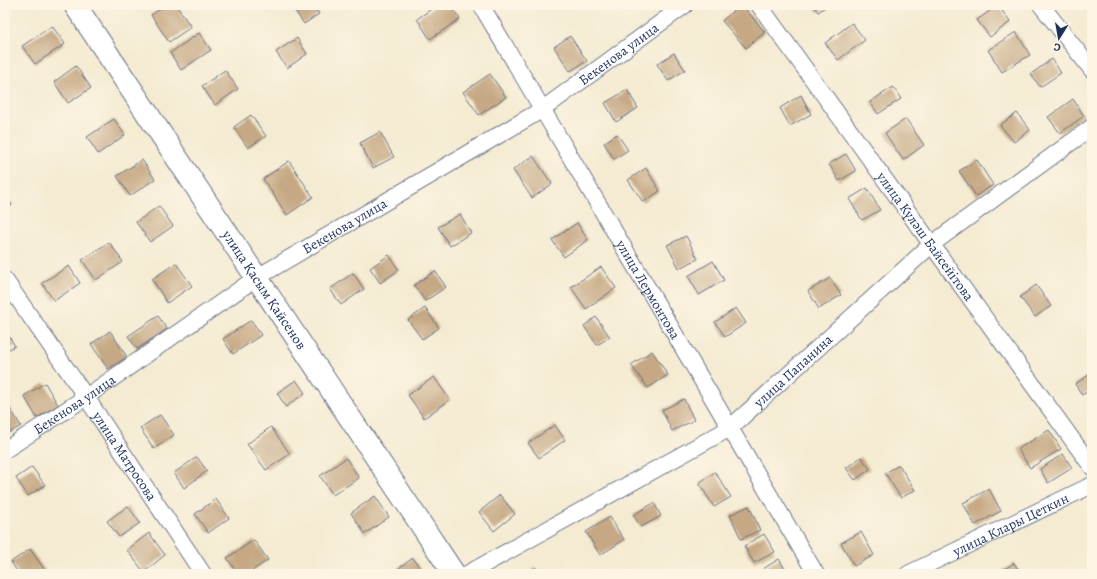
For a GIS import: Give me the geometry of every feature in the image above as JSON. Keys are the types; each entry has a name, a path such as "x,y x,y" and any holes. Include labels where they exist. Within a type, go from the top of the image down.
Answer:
{"street":[{"name":"улица Қасым Қайсенов","path":"74,5 454,574"},
{"name":"улица Лермонтова","path":"481,5 816,574"},
{"name":"Бекенова улица","path":"5,450 86,397 256,278 542,109 686,5"},
{"name":"улица Күләш Байсейітова","path":"759,5 1092,467"},
{"path":"1041,5 1092,70"},
{"name":"улица Папанина","path":"467,574 730,428 932,244 1092,127"},
{"name":"улица Матросова","path":"5,280 86,397 203,574"},
{"name":"улица Клары Цеткин","path":"908,574 1092,485"}],"building":[{"path":"166,5 176,5 191,27 169,42 151,15"},
{"path":"291,5 313,5 319,14 304,24"},
{"path":"437,5 450,5 460,19 430,39 417,19"},
{"path":"740,5 742,5 765,32 746,48 722,21"},
{"path":"813,5 828,5 818,12"},
{"path":"998,5 1010,22 990,37 977,20"},
{"path":"852,23 865,40 838,60 825,43"},
{"path":"52,26 65,44 35,64 22,46"},
{"path":"1016,32 1030,55 1002,72 988,50"},
{"path":"199,33 211,50 181,70 170,53"},
{"path":"570,36 587,61 570,71 554,47"},
{"path":"297,38 307,54 287,68 276,52"},
{"path":"674,53 685,70 668,81 657,64"},
{"path":"1052,59 1061,73 1040,87 1031,74"},
{"path":"76,66 91,88 68,103 54,82"},
{"path":"225,70 238,89 215,105 202,86"},
{"path":"490,74 506,97 479,115 463,92"},
{"path":"893,87 901,99 878,114 870,102"},
{"path":"627,90 638,108 616,122 605,103"},
{"path":"801,95 811,114 790,126 780,108"},
{"path":"1073,99 1084,116 1060,133 1048,117"},
{"path":"1017,113 1030,130 1014,142 1000,125"},
{"path":"251,115 266,136 248,148 234,127"},
{"path":"114,119 125,135 98,154 87,137"},
{"path":"906,119 924,145 903,160 885,133"},
{"path":"380,132 394,157 373,168 360,143"},
{"path":"617,134 628,150 614,159 604,143"},
{"path":"846,154 856,171 839,181 829,164"},
{"path":"533,156 552,184 532,198 513,170"},
{"path":"142,160 155,179 130,196 117,176"},
{"path":"977,160 993,185 976,196 959,171"},
{"path":"289,161 313,197 287,215 263,179"},
{"path":"646,168 660,191 643,202 628,180"},
{"path":"867,188 880,210 862,220 849,199"},
{"path":"5,194 12,205 5,210"},
{"path":"159,206 173,226 150,242 136,222"},
{"path":"460,214 471,233 450,246 438,227"},
{"path":"577,223 588,240 564,257 552,240"},
{"path":"686,236 698,259 679,268 667,245"},
{"path":"109,242 123,262 96,280 82,260"},
{"path":"389,255 399,270 380,283 370,268"},
{"path":"713,261 724,280 699,295 688,276"},
{"path":"176,263 192,286 167,303 152,279"},
{"path":"69,266 80,283 54,301 42,283"},
{"path":"601,267 616,288 586,309 571,287"},
{"path":"435,271 446,287 425,301 414,285"},
{"path":"353,273 364,289 341,305 330,289"},
{"path":"830,278 841,295 819,309 808,291"},
{"path":"1036,285 1051,306 1035,317 1020,297"},
{"path":"425,308 439,328 422,339 408,320"},
{"path":"736,308 746,323 725,337 715,322"},
{"path":"158,316 167,329 137,349 128,336"},
{"path":"596,317 610,337 597,345 584,326"},
{"path":"251,320 261,335 233,354 223,339"},
{"path":"5,330 15,346 5,351"},
{"path":"110,331 127,357 108,369 91,344"},
{"path":"652,351 668,375 648,388 631,365"},
{"path":"1092,373 1092,389 1082,395 1075,384"},
{"path":"434,377 450,400 424,418 408,395"},
{"path":"296,380 305,393 286,407 277,393"},
{"path":"45,383 58,405 37,418 24,396"},
{"path":"684,399 694,420 672,431 662,410"},
{"path":"9,407 21,426 5,435 5,410"},
{"path":"160,415 174,435 154,449 140,428"},
{"path":"555,425 565,440 539,458 528,443"},
{"path":"271,427 290,454 266,470 247,444"},
{"path":"1049,430 1061,449 1030,468 1018,449"},
{"path":"1063,454 1072,468 1048,483 1040,469"},
{"path":"197,457 207,471 184,488 174,473"},
{"path":"861,457 870,469 855,480 846,468"},
{"path":"346,458 359,478 333,495 320,476"},
{"path":"899,465 915,490 901,498 885,473"},
{"path":"32,467 45,485 28,496 16,478"},
{"path":"715,472 731,497 714,507 699,483"},
{"path":"989,489 1001,511 975,525 963,503"},
{"path":"500,495 515,514 494,531 479,512"},
{"path":"375,496 389,517 365,534 351,513"},
{"path":"216,499 229,518 208,533 195,514"},
{"path":"654,503 661,516 641,527 633,515"},
{"path":"128,506 140,523 119,537 107,521"},
{"path":"749,506 760,530 741,539 730,515"},
{"path":"610,517 624,540 600,555 586,532"},
{"path":"861,532 874,555 854,566 841,543"},
{"path":"149,533 165,555 144,572 127,550"},
{"path":"764,534 775,552 754,563 744,546"},
{"path":"254,540 268,560 248,574 238,574 227,558"},
{"path":"30,549 47,573 46,574 19,574 11,562"},
{"path":"413,558 424,574 392,573"},
{"path":"779,559 788,574 766,574 763,569"},
{"path":"1014,563 1021,574 997,574"},
{"path":"536,568 540,574 528,574"}]}
